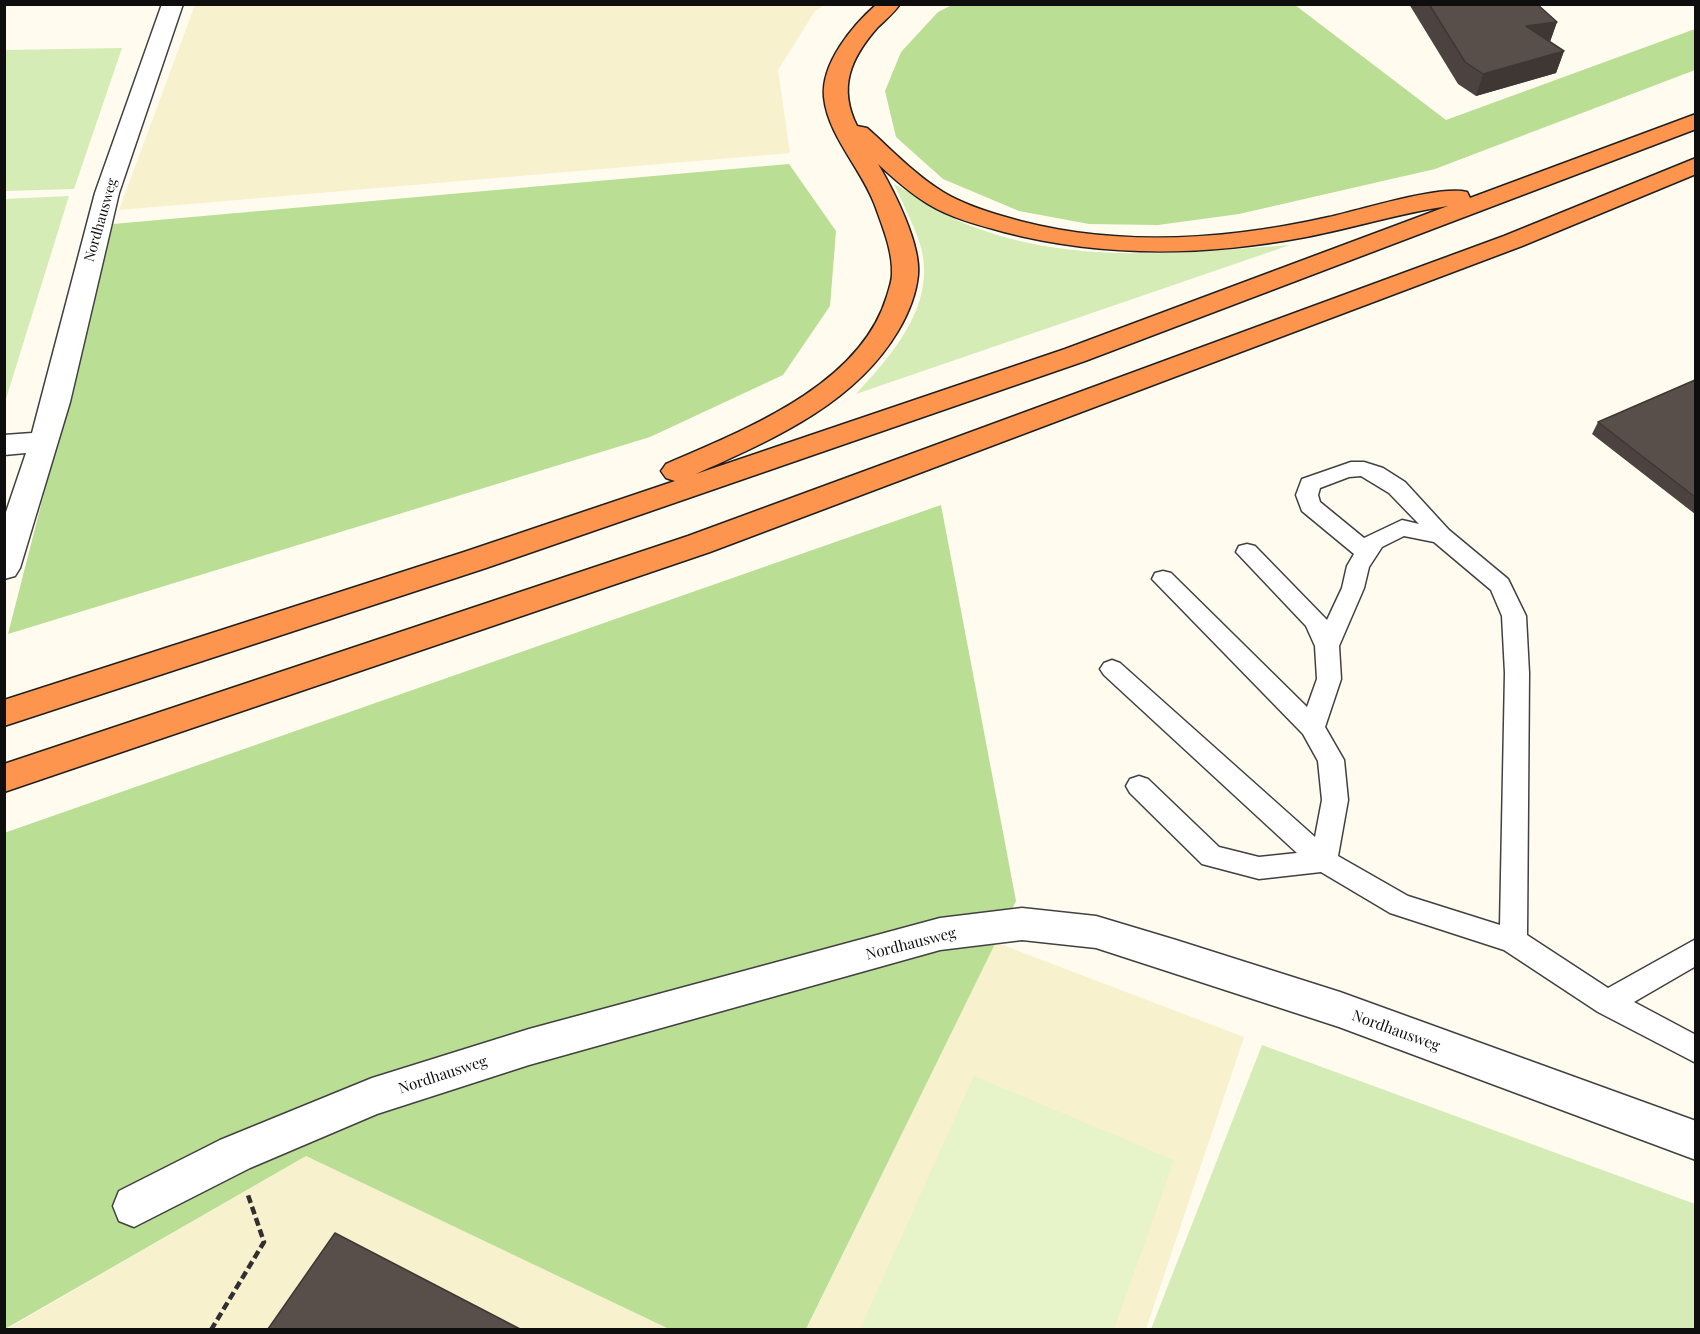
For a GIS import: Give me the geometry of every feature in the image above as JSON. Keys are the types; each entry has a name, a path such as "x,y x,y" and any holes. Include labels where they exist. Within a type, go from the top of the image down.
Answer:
{"highway":[{"path":"475,560 757,435 822,397 865,359 893,318 905,275 897,238 885,200 842,118 835,96 839,74 848,53 867,27 890,4"},
{"path":"842,118 912,181 934,197 958,209 992,221 1064,239 1142,247 1194,245 1286,233 1420,201 1512,191"},
{"path":"4,713 475,560 1075,355 1695,120"},
{"path":"4,777 699,544 1513,241 1695,165"}],"street":[{"name":"Nordhausweg","path":"4,568 45,441 106,193 173,4"},
{"path":"4,445 45,441"},
{"name":"Nordhausweg","path":"134,1206 235,1154 372,1097 529,1047 940,934 1022,924 1096,932 1176,957 1340,1010 1695,1141"}],"lane":[{"path":"1367,552 1310,506 1307,495 1310,484 1347,470 1363,469 1407,495 1441,536 1500,585 1514,616 1517,673 1513,941"},
{"path":"1327,646 1353,588 1358,566 1374,541 1402,528 1441,536"},
{"path":"1247,552 1316,621 1327,646 1329,679 1312,727"},
{"path":"1163,579 1312,727 1332,760 1335,800 1324,861"},
{"path":"1112,669 1324,861 1400,905 1513,941 1608,1003 1695,1050"},
{"path":"1139,786 1211,856 1259,868 1324,861"},
{"path":"1608,1003 1695,951"}],"path":[{"path":"211,1329 264,1242 235,1154"}],"shaded area":[{"path":"195,4 825,5 815,11 778,70 790,153 119,210"},
{"path":"995,942 1244,1037 1146,1329 806,1330"},
{"path":"306,1156 669,1329 5,1330"}],"green space":[{"path":"952,5 1295,5 1446,120 1695,29 1695,70 1435,169 1239,214 1158,225 1089,224 1019,211 943,179 896,137 885,91 901,52 938,12"},
{"path":"122,48 74,189 5,191 5,50"},
{"path":"789,164 836,231 830,306 783,375 650,437 8,634 113,224"},
{"path":"894,184 966,224 1005,237 1045,246 1086,251 1167,253 1290,245 856,394 884,362 909,326 923,287 924,266 920,244"},
{"path":"69,196 5,402 5,199"},
{"path":"941,505 1016,901 806,1329 669,1329 306,1156 5,1329 4,833"},
{"path":"1262,1045 1695,1204 1695,1329 1151,1329"},
{"path":"974,1076 1174,1160 1114,1329 860,1329"}],"building":[{"path":"1429,4 1537,4 1557,22 1526,26 1564,51 1483,74 1465,62"},
{"path":"1695,380 1695,497 1598,422"},
{"path":"335,1233 520,1329 268,1329"}]}
